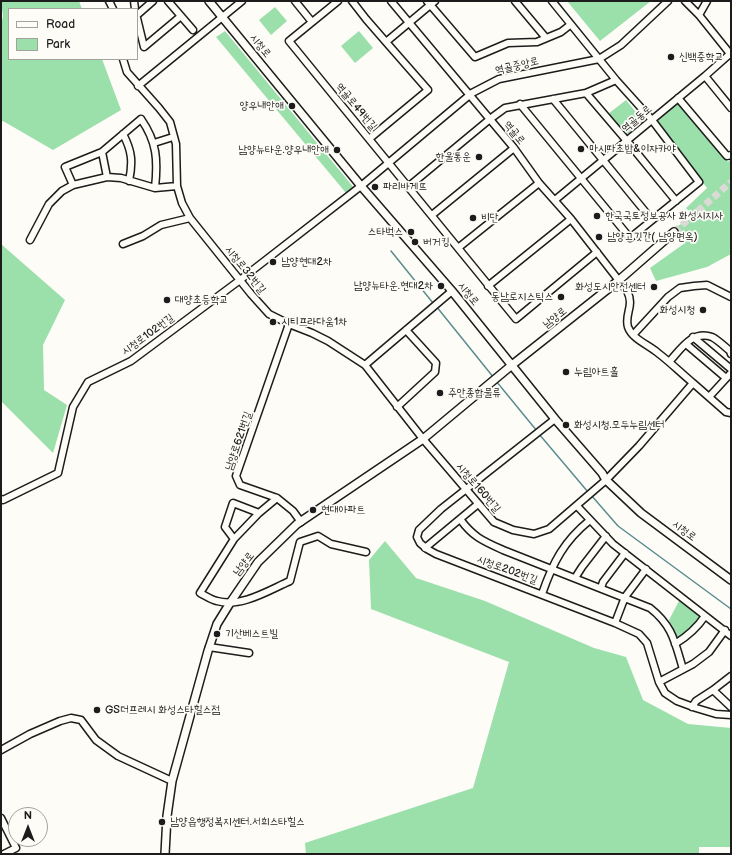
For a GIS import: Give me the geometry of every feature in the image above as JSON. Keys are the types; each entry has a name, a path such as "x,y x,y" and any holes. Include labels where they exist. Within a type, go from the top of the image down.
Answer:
{"main road":[{"name":"시청로","path":"209,1 361,186 452,291 555,419 597,467 606,480 641,513 731,580"},
{"name":"남양로","path":"165,854 167,816 172,781 209,648 217,624 258,562 301,522 423,439 512,365 618,281 674,232"}],"street":[{"path":"138,14 153,1"},
{"path":"168,1 193,30"},
{"path":"138,86 242,1"},
{"path":"295,1 312,22"},
{"name":"역골로49번길","path":"338,1 289,41 370,139 428,90 386,42"},
{"path":"352,1 386,42 410,23 431,2 475,57 508,43 537,42 561,32 570,25"},
{"name":"역골로","path":"391,1 514,148 540,183 571,218 627,291 631,298 627,324 633,335"},
{"path":"515,1 546,38"},
{"path":"520,104 630,238 699,182 652,120 616,80 552,1"},
{"name":"역골중앙로","path":"361,186 470,95 499,79 599,59 621,45 668,1"},
{"path":"685,1 699,15 731,54"},
{"path":"699,15 707,1"},
{"path":"138,22 144,48 181,16"},
{"name":"역골동로","path":"555,200 731,54"},
{"name":"시청로32번길","path":"123,60 127,72 170,122 176,144 177,186 182,203 190,218 269,314 289,324 318,335 365,365 423,439"},
{"path":"705,76 731,108"},
{"path":"408,187 490,119 506,108 520,104 586,93 616,80"},
{"path":"586,93 676,201"},
{"path":"678,98 727,156 731,156"},
{"path":"553,99 652,220"},
{"path":"73,185 65,167 102,152 141,119 149,130 154,143 157,172 155,188"},
{"path":"123,134 129,144 131,155 129,181"},
{"path":"154,143 173,137"},
{"path":"370,139 388,164 432,215 516,319 597,252"},
{"path":"432,215 514,148"},
{"path":"102,152 107,177"},
{"path":"30,240 49,204 62,191 73,185 107,177 121,178 155,188 177,186"},
{"path":"458,248 540,183"},
{"name":"시청로102번길","path":"2,499 58,473 73,407 88,382 131,361 240,280 361,186"},
{"path":"123,244 143,236 161,225 190,218"},
{"path":"488,286 571,218"},
{"path":"731,297 707,285 680,288 668,297 633,335 657,352 726,412 731,413"},
{"path":"365,365 452,291"},
{"name":"남양로621번길","path":"289,324 236,476 240,485 277,498 293,511 301,522"},
{"path":"397,407 435,372 436,363 406,330"},
{"path":"669,362 693,337 701,335 713,338 730,351 731,354"},
{"path":"693,337 731,369"},
{"path":"686,344 726,378"},
{"path":"709,397 731,372"},
{"name":"시청로160번길","path":"423,439 494,522 513,530 534,534 549,529 606,480 639,446 692,382"},
{"path":"478,504 425,548 420,543 417,537 419,530 441,510 555,419"},
{"path":"277,498 259,512 234,538 200,593 218,602 230,603 246,600 290,581 300,542 318,536 331,544 366,552"},
{"path":"234,538 225,527 233,503 259,512"},
{"path":"577,506 625,553 731,636"},
{"name":"시청로202번길","path":"460,520 473,535 483,541 650,608 662,617 672,635 683,669"},
{"path":"542,594 559,554 580,529 590,520"},
{"path":"576,578 582,567 606,536"},
{"name":"시청로202번길","path":"425,548 462,564 615,623 639,634 647,643 659,682 665,693 677,701 692,707 716,714 731,714"},
{"path":"601,588 603,582 625,553"},
{"path":"615,623 625,597 646,569"},
{"path":"675,644 696,628 705,616"},
{"path":"659,682 693,664 709,652 725,630"},
{"path":"209,648 249,652"},
{"path":"692,707 696,701 731,676"},
{"path":"713,690 731,706"},
{"path":"1,750 30,734 60,721 71,718 81,720 96,740 118,756 172,781"},
{"path":"1,818 16,848 4,854"}],"green space":[{"path":"1,1 79,1 82,8 8,8 8,60 102,60 121,110 53,150 3,121 1,122 1,26 3,16"},
{"path":"567,1 651,1 600,41"},
{"path":"275,7 287,21 271,35 259,20"},
{"path":"225,31 354,188 346,193 216,37"},
{"path":"359,31 373,48 355,63 341,46"},
{"path":"626,100 643,121 626,135 608,114"},
{"path":"678,101 728,162 731,159 731,254 707,267 656,281 650,268 685,243 672,229 694,217 686,208 707,188 655,121"},
{"path":"1,244 65,300 43,345 44,390 67,405 53,453 1,401"},
{"path":"385,541 416,578 485,601 594,648 626,657 643,700 688,724 731,728 731,847 699,847 699,854 306,854 305,843 473,788 509,662 371,609 369,560"},
{"path":"680,599 702,616 680,638 677,637 669,620"}],"waterway":[{"path":"391,251 433,303"},
{"path":"436,306 494,378"},
{"path":"496,381 537,431"},
{"path":"539,434 588,492"},
{"path":"591,495 618,526 731,609"}],"tunnel":[{"path":"674,232 731,182"}],"place":[{"name":"신백중학교","path":"671,57"},
{"name":"양우내안애","path":"292,106"},
{"name":"마시따초밥&이자카야","path":"581,149"},
{"name":"남양뉴타운.양우내안애","path":"337,150"},
{"name":"한울통운","path":"479,157"},
{"name":"파리바게뜨","path":"375,187"},
{"name":"한국국토정보공사 화성시지사","path":"597,216"},
{"name":"비단","path":"473,218"},
{"name":"스타벅스","path":"411,232"},
{"name":"남양고깃간( 남양면옥)","path":"599,237"},
{"name":"버거킹","path":"415,242"},
{"name":"남양현대2차","path":"273,262"},
{"name":"남양뉴타운.현대2차","path":"441,286"},
{"name":"화성도시안전센터","path":"654,287"},
{"name":"동남로지스틱스","path":"561,297"},
{"name":"대양초등학교","path":"167,300"},
{"name":"화성시청","path":"703,310"},
{"name":"시티프라다움1차","path":"273,322"},
{"name":"누림아트홀","path":"566,372"},
{"name":"주안종합물류","path":"440,393"},
{"name":"화성시청.모두누림센터","path":"566,425"},
{"name":"현대아파트","path":"313,510"},
{"name":"기산베스트빌","path":"217,634"},
{"name":"GS더프레시 화성스타힐스점","path":"97,710"},
{"name":"남양읍행정복지센터.서희스타힐스","path":"162,822"}]}
